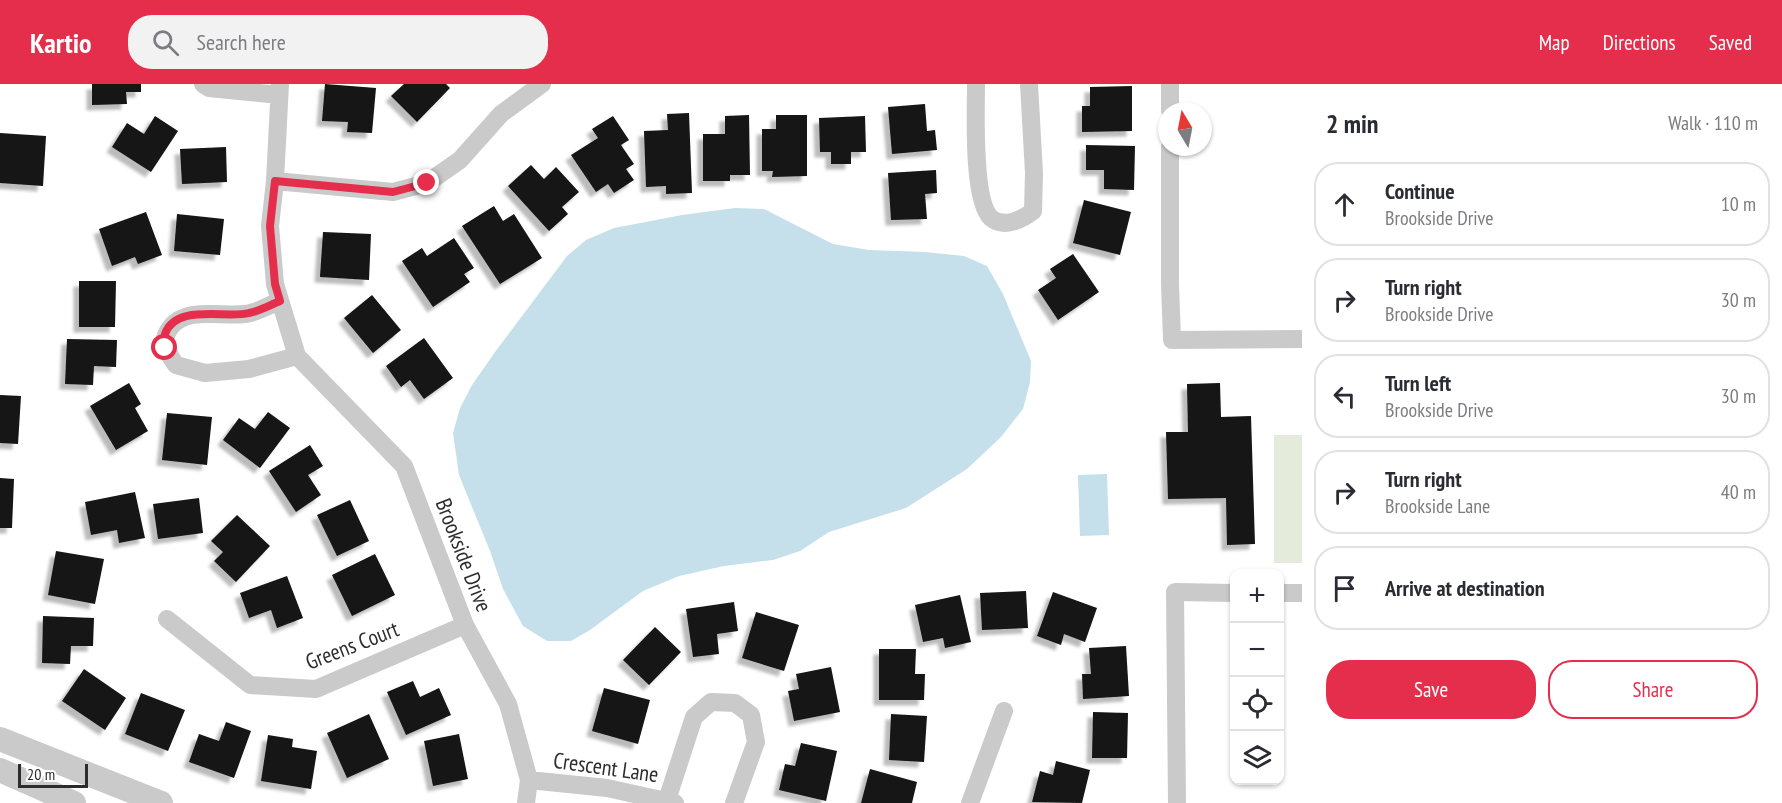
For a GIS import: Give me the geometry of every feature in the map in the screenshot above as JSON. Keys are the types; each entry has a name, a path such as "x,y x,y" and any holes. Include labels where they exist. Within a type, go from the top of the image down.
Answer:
{"street":[{"name":"Brookside Drive","path":"203,84 209,88 279,90 275,181 270,226 275,284 297,356 404,466 465,625 508,704 530,780 526,803"},
{"path":"275,181 393,192 427,183 460,160 501,114 542,84"},
{"path":"976,84 977,174 982,201 991,218 1002,223 1021,221 1033,211 1034,173 1029,84"},
{"path":"1170,84 1170,102"},
{"path":"1170,156 1172,340 1302,339"},
{"path":"280,301 249,314 185,316 173,323 165,334 165,348 176,365 205,373 249,369 297,356"},
{"path":"1177,803 1175,592 1230,593"},
{"path":"1284,593 1302,593"},
{"name":"Greens Court","path":"167,619 250,685 316,689 465,625"},
{"path":"671,802 694,717 711,702 735,703 751,715 756,741 734,803"},
{"path":"970,803 1004,711"},
{"path":"0,739 161,803"},
{"path":"0,770 74,803"},
{"name":"Crescent Lane","path":"530,780 607,788 671,802"}],"green space":[{"path":"1274,435 1302,435 1302,563 1274,563"}],"water":[{"path":"735,208 764,209 833,244 869,250 964,256 987,266 1003,294 1031,361 1030,382 1023,409 1001,437 967,469 906,508 829,532 800,551 773,560 724,566 679,576 643,591 590,630 571,641 547,641 523,626 503,589 459,475 453,433 460,408 472,385 495,352 567,256 586,240 614,228"},
{"path":"1107,474 1109,535 1080,536 1078,475"}],"building":[{"path":"92,84 141,84 141,92 126,92 127,104 92,105"},
{"path":"325,84 376,88 372,133 347,132 348,122 322,121"},
{"path":"404,84 446,84 450,88 417,122 391,96"},
{"path":"1132,86 1132,131 1082,132 1082,106 1090,106 1090,87"},
{"path":"925,104 927,131 935,130 937,150 892,154 888,107"},
{"path":"689,113 692,193 666,194 666,186 646,187 644,131 668,130 667,114"},
{"path":"749,115 750,175 730,175 730,181 703,181 703,134 725,134 725,116"},
{"path":"776,115 807,115 807,176 772,177 773,171 762,171 762,129 776,129"},
{"path":"155,116 178,131 151,172 112,147 127,123 144,134"},
{"path":"613,116 629,140 621,145 634,164 626,169 634,180 614,193 608,184 596,192 571,155 598,138 592,129"},
{"path":"865,116 866,152 851,152 851,164 831,164 831,152 820,152 819,118"},
{"path":"0,133 46,136 43,186 0,183"},
{"path":"1086,145 1135,146 1134,190 1104,189 1104,170 1086,170"},
{"path":"226,147 227,182 182,184 180,149"},
{"path":"531,165 544,179 556,167 579,192 562,207 568,214 549,231 508,186"},
{"path":"936,170 937,193 925,194 927,219 891,220 888,173"},
{"path":"1084,200 1131,212 1120,255 1073,243"},
{"path":"494,206 503,221 514,214 542,258 500,284 462,226"},
{"path":"146,212 162,255 138,264 135,257 112,266 99,229"},
{"path":"177,214 224,219 220,255 174,251"},
{"path":"323,232 371,234 369,280 320,277"},
{"path":"454,238 474,268 464,274 470,282 433,307 402,261 422,248 427,256"},
{"path":"1073,254 1099,292 1058,320 1038,290 1056,278 1050,269"},
{"path":"79,281 116,281 115,327 79,327"},
{"path":"372,295 401,330 373,353 344,318"},
{"path":"424,338 453,378 424,399 410,380 401,387 386,366"},
{"path":"67,339 117,340 116,367 94,366 93,385 65,384"},
{"path":"129,383 141,404 135,408 148,431 116,450 90,406"},
{"path":"1220,383 1221,417 1251,416 1255,544 1227,545 1226,498 1168,499 1166,432 1188,432 1187,384"},
{"path":"0,395 21,396 18,444 0,443"},
{"path":"268,412 290,428 260,468 223,440 239,418 255,429"},
{"path":"167,413 212,417 207,465 162,460"},
{"path":"310,445 323,466 308,475 321,495 296,512 269,471"},
{"path":"0,478 14,479 12,528 0,528"},
{"path":"135,492 145,538 119,543 117,530 91,535 85,502"},
{"path":"199,498 203,533 158,539 153,504"},
{"path":"350,500 369,541 337,556 317,515"},
{"path":"237,515 270,546 236,582 214,561 223,552 211,541"},
{"path":"56,551 104,559 95,604 48,595"},
{"path":"375,554 395,595 352,616 332,575"},
{"path":"287,576 303,618 277,628 271,610 249,618 240,593"},
{"path":"1026,591 1028,628 982,630 980,593"},
{"path":"1053,592 1097,608 1085,642 1064,634 1061,645 1037,636"},
{"path":"960,595 971,642 945,648 943,638 923,642 915,605"},
{"path":"734,602 738,631 717,634 719,654 693,657 686,609"},
{"path":"756,612 799,625 784,671 742,658"},
{"path":"43,616 94,618 93,646 71,646 70,664 42,663"},
{"path":"655,627 681,652 649,685 623,660"},
{"path":"1126,646 1129,696 1083,699 1082,674 1091,674 1089,648"},
{"path":"879,649 916,649 915,674 925,674 924,700 879,700"},
{"path":"831,667 840,712 794,721 788,691 799,689 796,674"},
{"path":"84,669 126,698 105,730 62,701"},
{"path":"413,681 420,697 439,688 451,715 406,735 387,692"},
{"path":"604,688 650,700 638,744 592,731"},
{"path":"141,693 185,710 168,751 125,734"},
{"path":"1093,712 1128,713 1127,758 1092,758"},
{"path":"369,714 389,759 347,778 327,733"},
{"path":"891,714 927,716 924,762 889,760"},
{"path":"226,722 251,731 234,778 189,762 199,734 219,741"},
{"path":"459,734 468,779 433,786 424,741"},
{"path":"268,735 293,739 292,747 317,751 311,789 261,781"},
{"path":"801,743 837,751 826,801 779,790 785,764 795,766"},
{"path":"1056,761 1090,770 1082,803 1032,802 1040,771 1053,775"},
{"path":"870,769 917,782 912,803 861,803"}],"route":[{"path":"165,348 165,334 173,323 185,316 249,314 280,301 275,284 270,226 275,181 393,192 427,183"}]}
